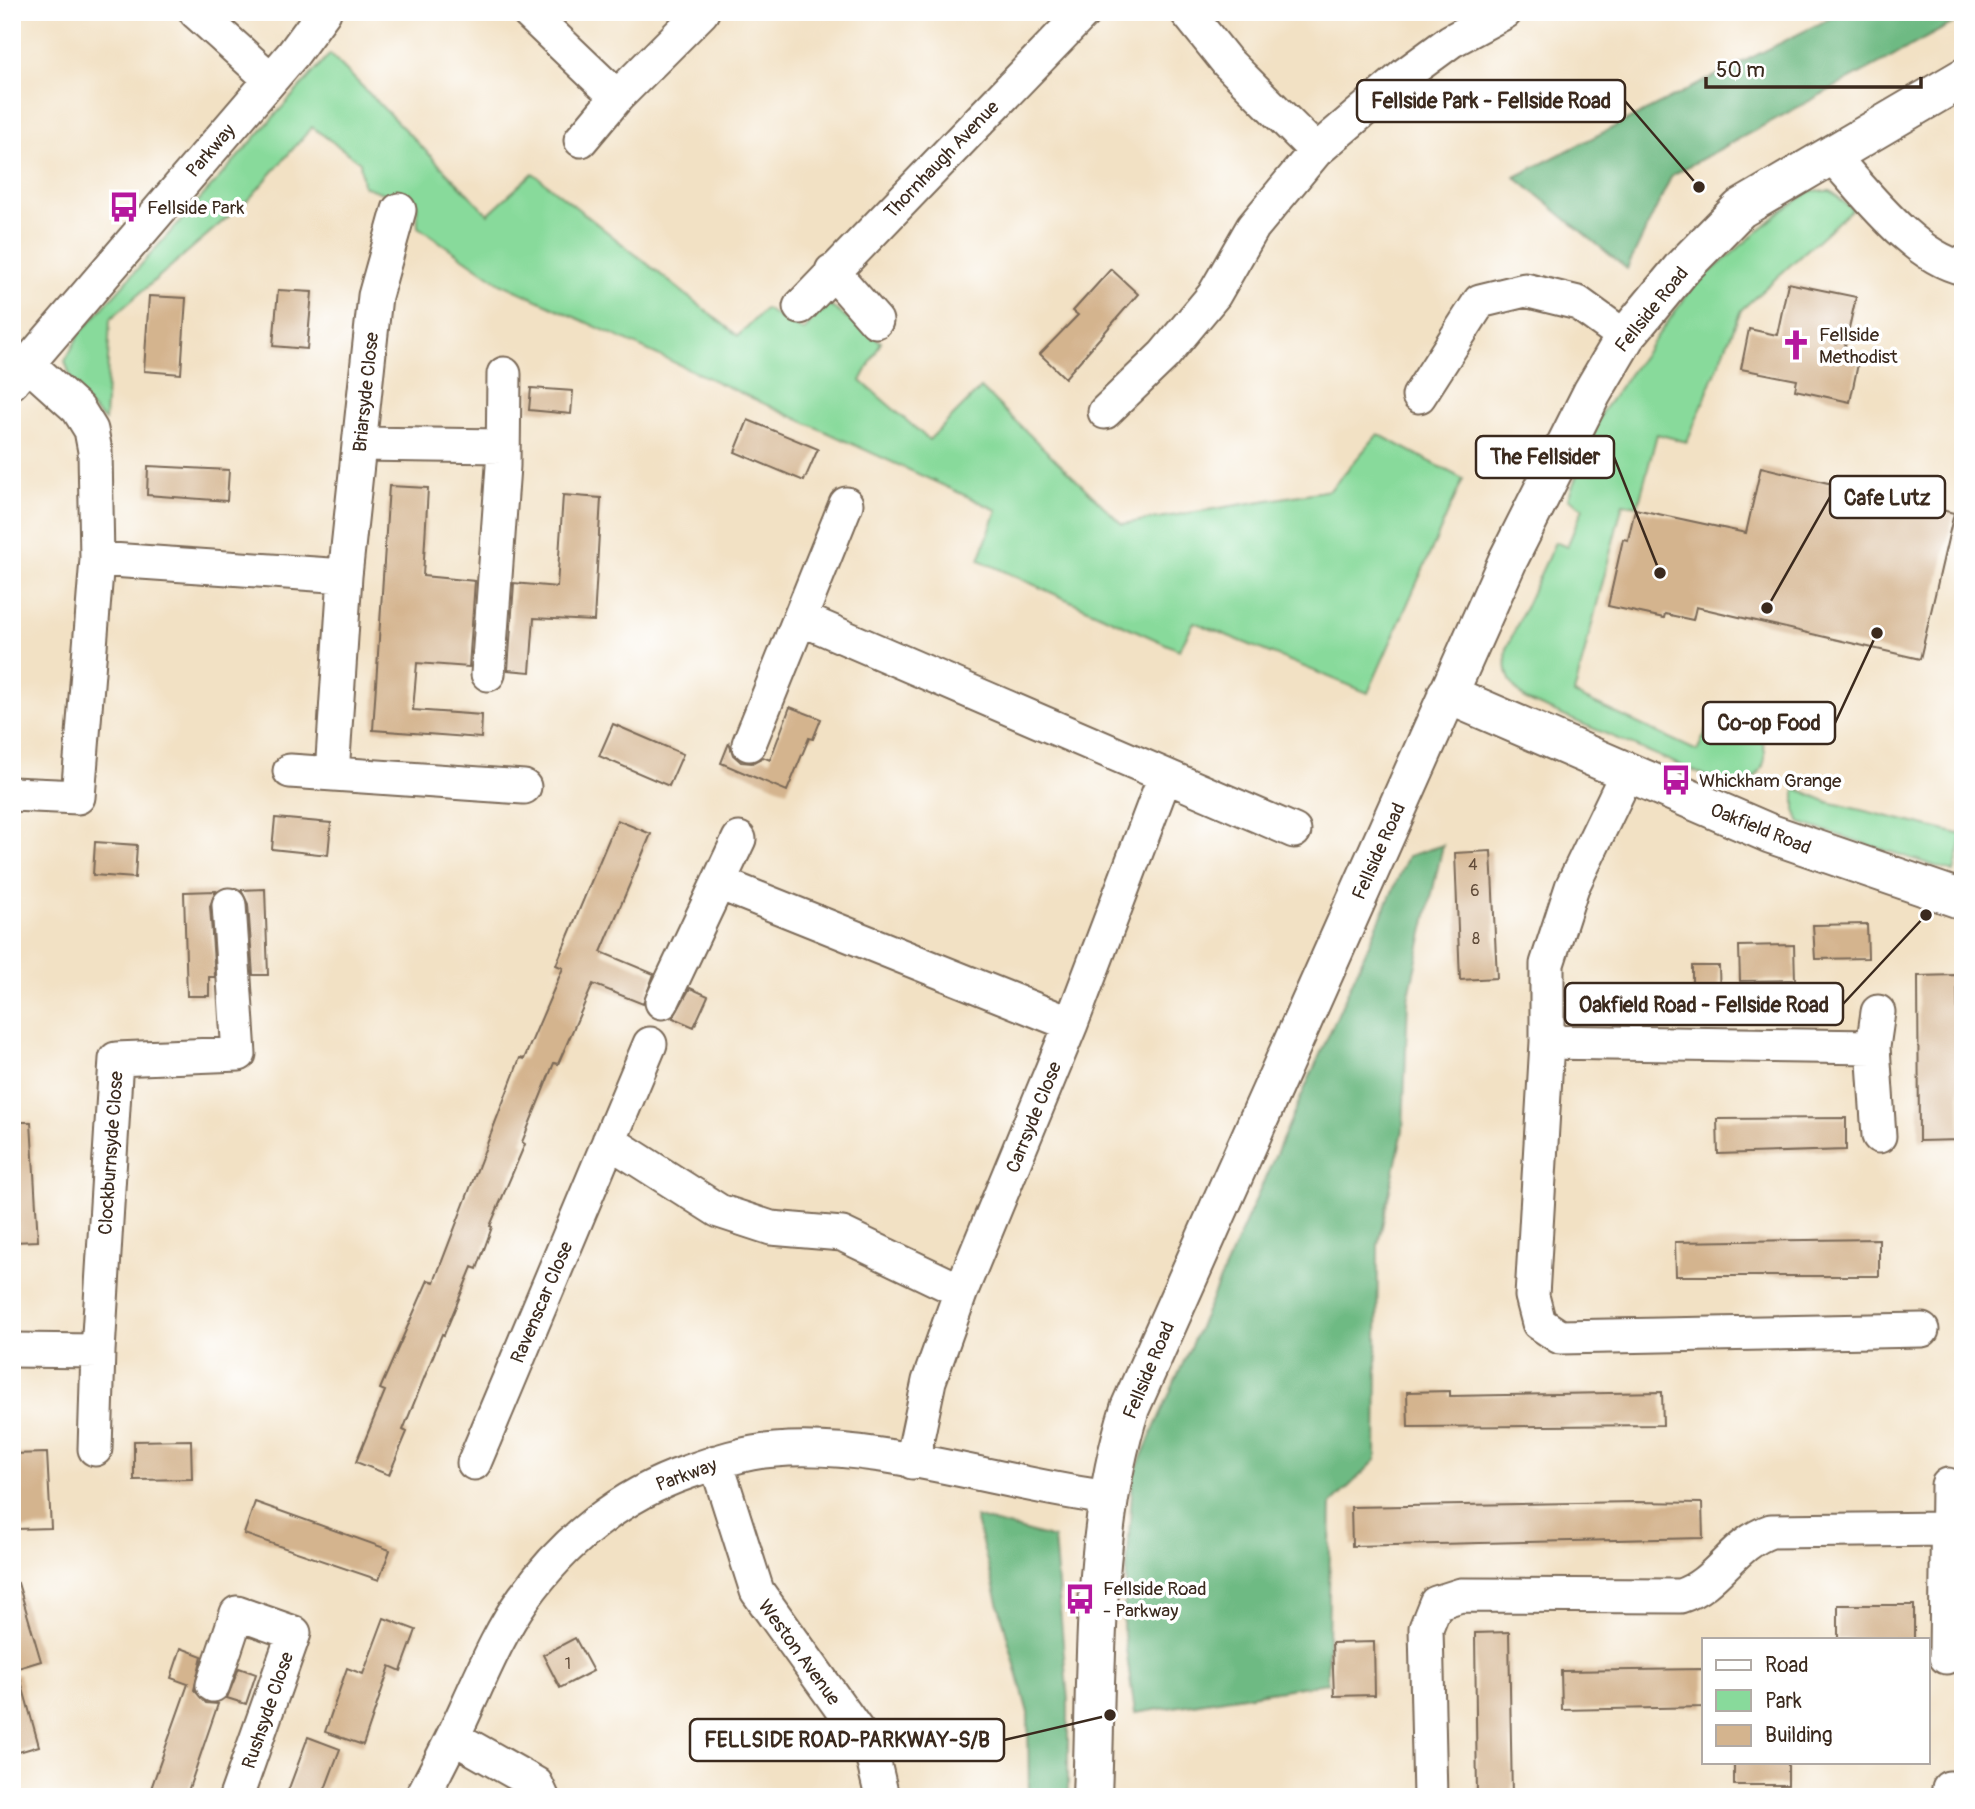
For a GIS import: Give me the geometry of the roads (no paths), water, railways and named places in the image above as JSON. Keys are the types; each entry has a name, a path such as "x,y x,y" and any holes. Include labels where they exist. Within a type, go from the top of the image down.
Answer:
{"street":[{"path":"195,12 270,79"},
{"name":"Parkway","path":"20,373 324,12"},
{"path":"528,12 617,97"},
{"path":"581,141 617,97 702,12"},
{"name":"Thornhaugh Avenue","path":"800,307 1084,12"},
{"path":"1187,12 1227,62 1317,151"},
{"path":"1105,412 1164,355 1214,295 1252,226 1317,151 1406,74 1451,41 1505,12"},
{"name":"Fellside Road","path":"1092,1797 1100,1592 1109,1498 1117,1452 1130,1408 1447,694 1514,548 1592,393 1625,337 1683,267 1740,209 1963,78"},
{"path":"1831,155 1896,225 1946,265 1963,268"},
{"name":"Briarsyde Close","path":"332,774 345,576 375,296 399,210"},
{"path":"832,271 876,321"},
{"path":"1419,396 1480,301 1525,290 1578,303 1625,337"},
{"path":"12,794 78,797 97,559 91,430 78,409 20,373"},
{"path":"488,674 503,466 504,374"},
{"path":"360,444 502,446"},
{"path":"749,744 802,619 846,504"},
{"path":"97,559 345,576"},
{"path":"802,619 1294,831"},
{"name":"Oakfield Road","path":"1447,694 1771,834 1963,900"},
{"path":"290,771 524,787"},
{"path":"1628,771 1572,887 1547,964 1547,1042 1532,1296 1539,1322 1560,1337 1922,1330"},
{"name":"Carrsyde Close","path":"912,1462 929,1381 961,1291 1071,1024 1165,776"},
{"path":"662,1002 739,839"},
{"path":"719,883 1071,1024"},
{"name":"Clockburnsyde Close","path":"95,1449 98,1351 116,1059 239,1054 229,905"},
{"path":"1878,1012 1873,1046 1879,1136"},
{"path":"1547,1042 1873,1046"},
{"name":"Ravenscar Close","path":"474,1463 650,1044"},
{"path":"609,1141 719,1211 771,1228 842,1234 961,1291"},
{"path":"12,1350 98,1351"},
{"name":"Parkway","path":"422,1797 490,1657 522,1599 569,1547 605,1514 664,1480 716,1462 775,1450 846,1452 1109,1498"},
{"name":"Weston Avenue","path":"716,1462 757,1591 871,1750 882,1797"},
{"path":"1946,1657 1948,1485"},
{"path":"1430,1797 1426,1628 1436,1603 1461,1595 1680,1596 1709,1583 1740,1548 1755,1536 1771,1531 1948,1529"},
{"name":"Rushsyde Close","path":"213,1685 237,1613 294,1633 236,1797"},
{"path":"453,1737 536,1784 542,1797"}],"place":[{"name":"Fellside Park - Fellside Road","path":"1699,187"},
{"name":"Fellside Park","path":"124,207"},
{"name":"Fellside Methodist","path":"1796,345"},
{"name":"The Fellsider","path":"1660,573"},
{"name":"Cafe Lutz","path":"1767,608"},
{"name":"Co-op Food","path":"1877,633"},
{"name":"Whickham Grange","path":"1676,780"},
{"name":"Oakfield Road - Fellside Road","path":"1926,915"},
{"name":"Fellside Road - Parkway","path":"1080,1599"},
{"name":"FELLSIDE ROAD-PARKWAY-S/B","path":"1110,1715"}]}
